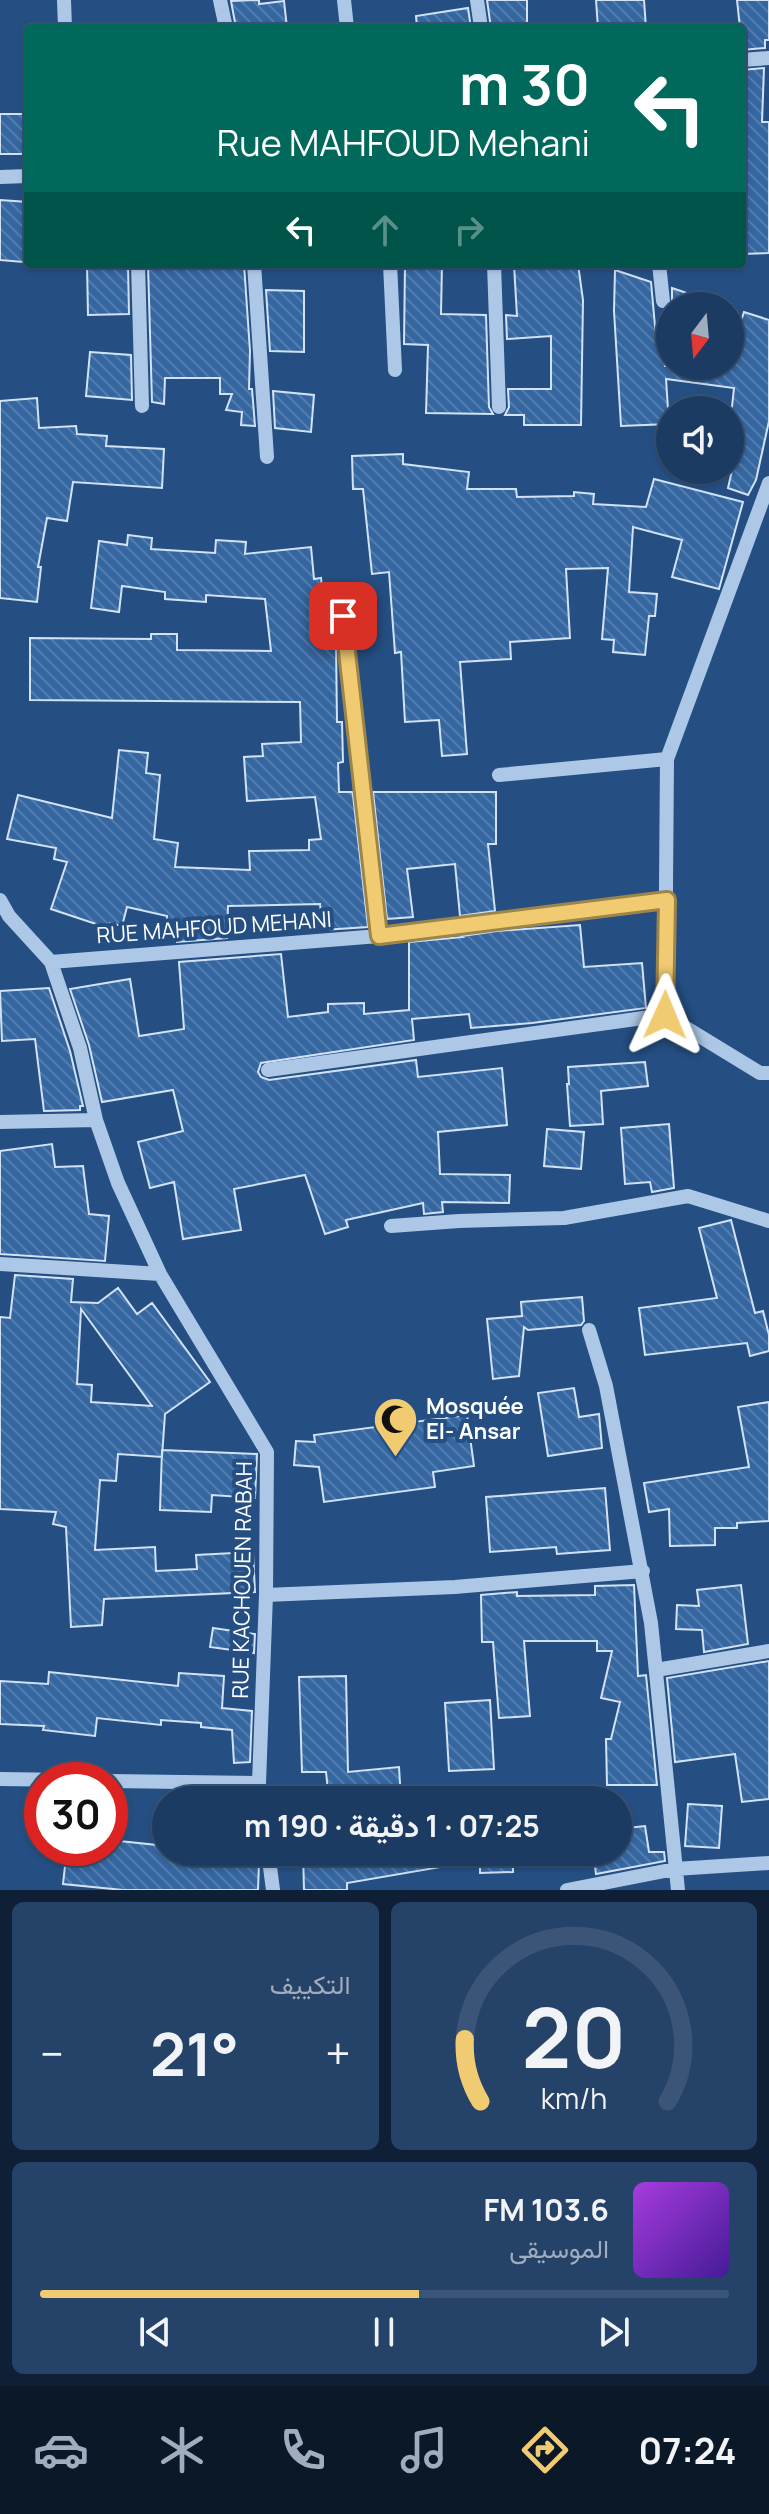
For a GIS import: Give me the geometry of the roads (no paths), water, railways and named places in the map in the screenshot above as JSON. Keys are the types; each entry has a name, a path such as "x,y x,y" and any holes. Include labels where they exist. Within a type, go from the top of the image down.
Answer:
{"street":[{"path":"64,0 65,24"},
{"path":"220,0 225,24"},
{"path":"344,0 347,24"},
{"path":"477,0 480,24"},
{"path":"746,60 769,58"},
{"path":"0,177 24,176"},
{"path":"138,268 142,406"},
{"path":"254,268 267,457"},
{"path":"390,268 395,370"},
{"path":"494,268 499,407"},
{"path":"659,268 662,292"},
{"path":"665,1015 667,759 769,483"},
{"path":"343,616 379,936"},
{"path":"499,775 667,759"},
{"name":"RUE KACHOUEN RABAH","path":"0,900 4,916 51,962 80,1048 96,1120 118,1183 160,1274 267,1452 259,1786"},
{"name":"RUE MAHFOUD MEHANI","path":"51,962 379,936 667,900"},
{"path":"268,1070 665,1015 760,1073 769,1073"},
{"path":"0,1122 96,1120"},
{"path":"391,1226 564,1218 688,1196 769,1221"},
{"path":"0,1264 160,1274"},
{"path":"589,1330 606,1386 643,1571 678,1890"},
{"path":"266,1595 455,1587 643,1571"},
{"path":"656,1670 769,1651"},
{"path":"0,1779 24,1779"},
{"path":"128,1781 259,1783"},
{"path":"567,1890 675,1869 769,1863"},
{"path":"270,1866 273,1890"}],"place":[{"name":"Mosquée El- Ansar","path":"395,1458"}]}
